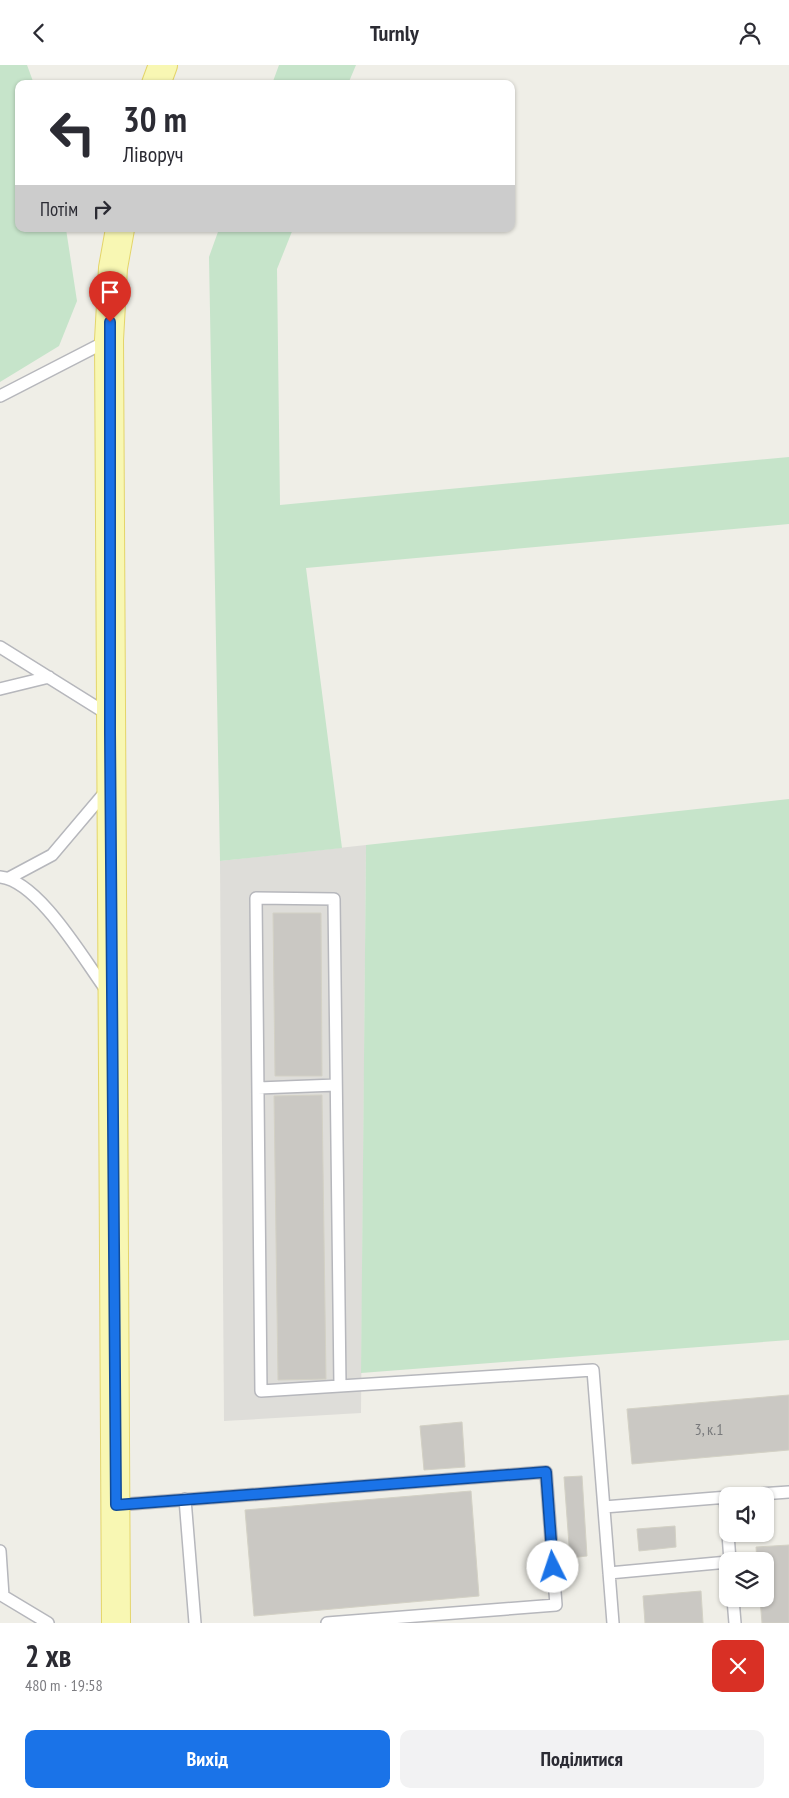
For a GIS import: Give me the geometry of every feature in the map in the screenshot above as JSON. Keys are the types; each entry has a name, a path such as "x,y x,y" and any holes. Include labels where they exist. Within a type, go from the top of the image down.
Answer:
{"main road":[{"path":"157,80 163,65"},
{"path":"116,1623 109,340 113,268 119,232"}],"lane":[{"path":"0,397 109,340"},
{"path":"0,647 110,716"},
{"path":"0,689 49,677"},
{"path":"110,785 52,855 5,877 46,906 112,999"},
{"path":"340,1386 334,899 256,898 261,1391 593,1370 614,1623"},
{"path":"258,1088 336,1085"},
{"path":"116,1505 546,1472 556,1605 327,1623"},
{"path":"774,1493 789,1492"},
{"path":"604,1507 719,1498"},
{"path":"185,1499 195,1623"},
{"path":"0,1551 3,1596 48,1623"},
{"path":"609,1573 719,1562"},
{"path":"734,1607 736,1623"}],"shaded area":[{"path":"366,845 361,1413 224,1421 220,861"}],"green space":[{"path":"0,65 27,65 33,80 15,80 15,232 66,232 77,301 59,346 0,382"},
{"path":"279,65 356,65 350,80 273,80"},
{"path":"218,232 292,232 277,269 280,505 789,457 789,524 306,568 342,848 220,861 209,257"},
{"path":"789,799 789,1340 361,1373 366,845"}],"building":[{"path":"273,913 321,913 322,1076 275,1076"},
{"path":"322,1095 326,1379 278,1380 274,1096"},
{"path":"789,1395 789,1450 632,1464 627,1409"},
{"path":"462,1422 465,1467 424,1470 420,1426"},
{"path":"582,1476 587,1556 570,1558 564,1477"},
{"path":"471,1491 479,1596 254,1616 245,1510"},
{"path":"675,1526 676,1547 639,1551 637,1529"},
{"path":"789,1545 789,1623 762,1623 761,1607 774,1607 774,1552 756,1552 756,1547"},
{"path":"701,1591 703,1623 645,1623 643,1596"}],"route":[{"path":"110,322 110,732 116,1505 546,1472 553,1567"}]}
